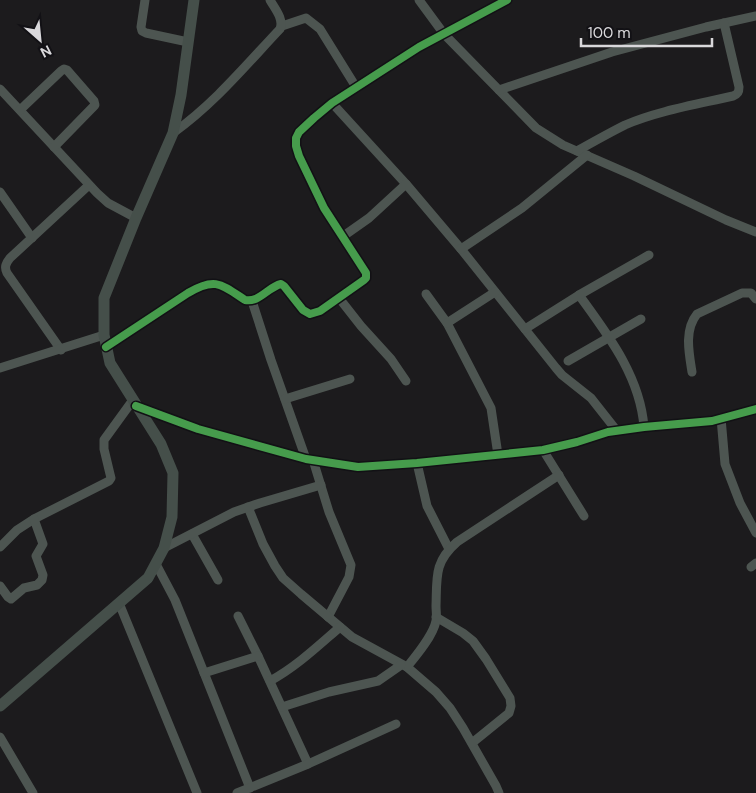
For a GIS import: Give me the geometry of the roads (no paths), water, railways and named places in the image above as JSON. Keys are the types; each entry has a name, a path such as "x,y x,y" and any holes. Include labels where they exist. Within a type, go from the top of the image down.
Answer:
{"main road":[{"path":"0,706 148,578 164,548 172,517 173,473 161,444 110,363 105,341 104,298 136,218 173,134 181,95 194,0"}],"street":[{"path":"145,0 142,31 188,42"},
{"path":"270,0 281,19 282,26"},
{"path":"419,0 444,34 536,128 563,145 756,232"},
{"path":"0,368 61,350 105,341 198,287 208,284 216,283 224,286 245,300 252,301 274,286 281,284 303,310 310,314 320,311 364,280 366,275 364,269 324,208 299,156 296,138 299,132 332,103 419,47 507,0"},
{"path":"499,90 612,52 756,16"},
{"path":"173,134 208,106 282,26 306,18 320,30 356,88"},
{"path":"577,151 637,121 737,94 739,87 724,23"},
{"path":"20,110 60,70 67,70 94,100 95,105 54,146"},
{"path":"0,89 89,185 108,203 136,218"},
{"path":"332,103 406,184 461,249 562,375 591,398 617,431"},
{"path":"461,249 522,208 587,155"},
{"path":"342,237 369,218 406,184"},
{"path":"61,350 5,269 10,258 89,185"},
{"path":"0,192 32,238"},
{"path":"525,329 579,295 649,255"},
{"path":"446,323 495,292"},
{"path":"692,372 689,338 693,319 697,314 742,292 751,293 756,299"},
{"path":"426,294 446,323 491,408 498,455"},
{"path":"579,295 610,337 637,391 643,412 644,427"},
{"path":"339,298 391,359 406,381"},
{"path":"252,301 271,360 309,460 321,485 334,525 349,559 349,577 328,617"},
{"path":"568,361 641,319"},
{"path":"286,399 350,379"},
{"path":"0,547 17,530 47,511 109,481 111,478 104,440 134,403 198,429 309,460 358,467 543,450 617,431 712,420 756,409"},
{"path":"721,418 725,464 740,503 756,533"},
{"path":"543,450 584,516"},
{"path":"417,463 427,506 448,549"},
{"path":"282,706 329,692 378,681 404,666 419,652 429,638 436,622 438,572 442,558 448,549 558,475"},
{"path":"164,548 248,507 321,485"},
{"path":"248,507 263,544 283,578 352,637 404,666 436,692 450,708 472,743 499,793"},
{"path":"0,586 11,599 24,588 42,580 43,575 36,556 43,544 34,519"},
{"path":"192,534 218,580"},
{"path":"156,564 175,600 250,788"},
{"path":"119,603 197,793"},
{"path":"238,616 308,764"},
{"path":"436,617 463,632 473,641 510,698 511,706 509,713 472,743"},
{"path":"270,681 298,663 340,627"},
{"path":"204,673 258,656"},
{"path":"237,793 308,764 396,724"},
{"path":"0,737 33,793"}]}
